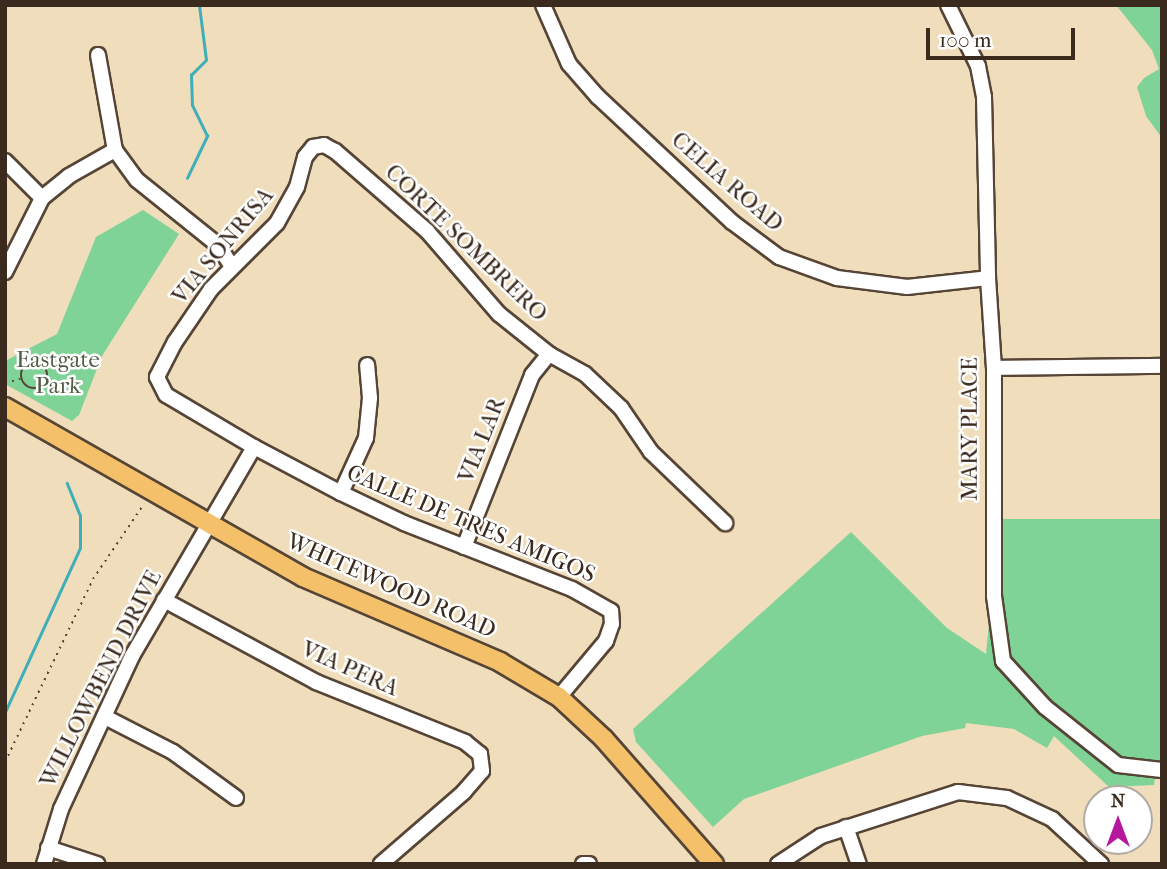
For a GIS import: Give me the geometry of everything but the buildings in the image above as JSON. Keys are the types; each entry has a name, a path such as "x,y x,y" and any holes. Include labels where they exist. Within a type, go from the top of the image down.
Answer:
{"main road":[{"name":"WHITEWOOD ROAD","path":"5,407 207,525 365,606 500,662 559,697 604,739 714,864"}],"street":[{"name":"CELIA ROAD","path":"544,5 569,64 598,97 732,222 779,257 837,278 907,287 988,278"},
{"name":"MARY PLACE","path":"948,5 978,66 984,97 988,278 994,368 994,596 1003,661 1045,707 1118,765 1162,770"},
{"path":"98,55 115,150 137,180 219,246 232,267"},
{"name":"VIA SONRISA","path":"186,406 166,395 157,377 204,300 276,223 294,194 305,157 313,148 324,145 356,168"},
{"path":"5,272 42,198 69,176 115,150"},
{"path":"5,161 42,198"},
{"name":"CORTE SOMBRERO","path":"356,168 427,231 499,314 549,354 585,374 621,408 652,452 725,523"},
{"name":"VIA LAR","path":"464,547 532,375 549,354"},
{"path":"341,493 366,438 370,398 367,365"},
{"path":"994,368 1162,366"},
{"name":"CALLE DE TRES AMIGOS","path":"186,406 254,447 341,493 464,547 572,589 611,611 612,624 606,641 559,697"},
{"name":"WILLOWBEND DRIVE","path":"44,864 61,809 132,656 254,447"},
{"name":"VIA PERA","path":"164,600 316,682 465,742 480,754 482,771 464,792 381,864"},
{"path":"105,717 173,752 236,798"},
{"path":"778,864 821,836 958,792 1007,798 1052,819 1085,859 1101,864"},
{"path":"846,827 859,864"},
{"path":"48,848 97,864"},
{"path":"583,864 589,864"}],"path":[{"path":"30,363 38,363 47,372 46,380 38,388 26,386 21,379 22,371 30,363"},
{"path":"5,383 21,379"},
{"path":"5,762 93,579 152,492"}],"green space":[{"path":"1116,5 1162,5 1162,138 1146,116 1137,87 1144,78 1159,69 1152,50"},
{"name":"Eastgate Park","path":"143,210 179,234 102,356 79,415 72,421 5,384 5,361 57,334 96,237"},
{"path":"999,519 1162,519 1162,778 1155,778 1154,785 1107,785 1054,736 1047,748 1014,729 966,723 965,728 922,736 744,799 713,827 636,742 633,729 851,532 947,628 986,654"}],"waterway":[{"path":"187,178 207,136 192,105 191,75 206,60 199,5"},
{"path":"5,712 80,548 80,516 67,483"}]}
